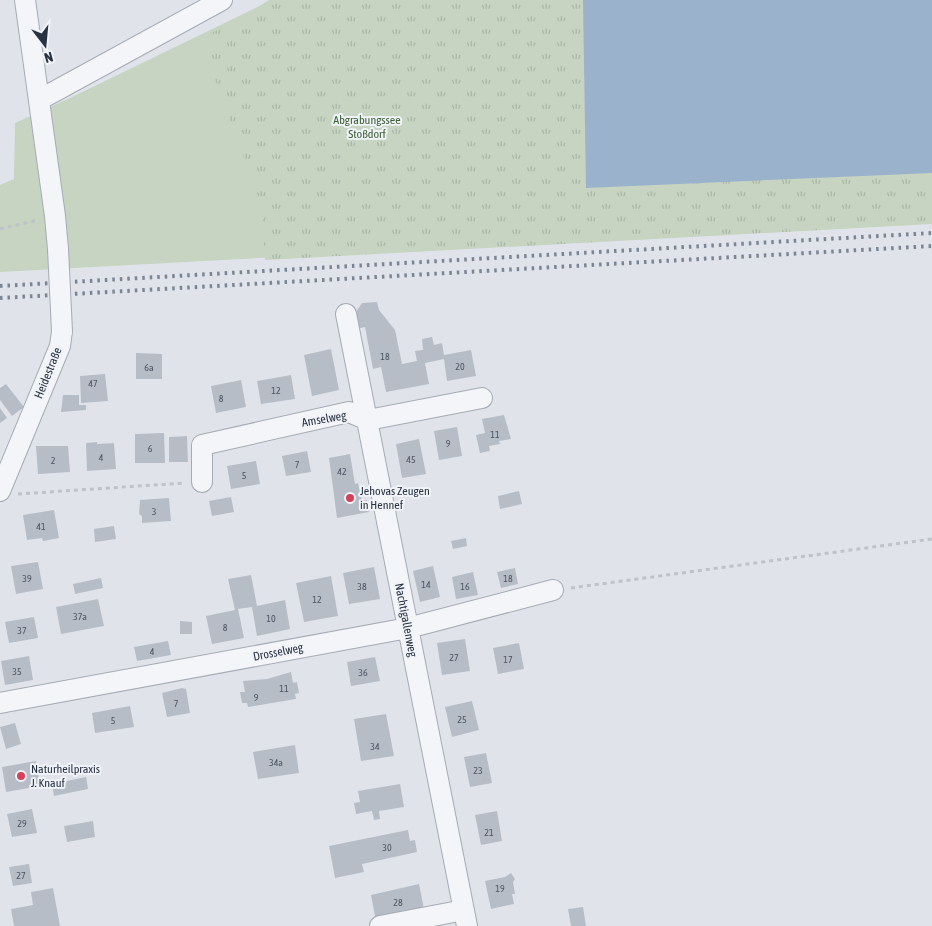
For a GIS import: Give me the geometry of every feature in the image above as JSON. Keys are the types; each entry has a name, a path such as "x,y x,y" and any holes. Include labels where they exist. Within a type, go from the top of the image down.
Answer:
{"street":[{"name":"Heidestraße","path":"7,493 60,346 62,331 55,216 25,0"},
{"path":"39,100 222,0"},
{"name":"Nachtigallenweg","path":"346,314 466,918"},
{"name":"Amselweg","path":"202,482 202,445 349,412 368,420 482,398"},
{"name":"Drosselweg","path":"0,703 408,628 553,590"},
{"path":"380,926 466,918"}],"path":[{"path":"0,229 55,216"},
{"path":"7,493 21,494 202,482"},
{"path":"553,590 932,539"}],"green space":[{"name":"Abgrabungssee Stoßdorf","path":"269,0 932,0 932,224 265,260 262,207 206,55 211,33 234,22"},
{"path":"272,0 559,242 0,272 0,185 14,179 15,123"}],"water":[{"path":"583,0 932,0 932,173 586,188"}],"building":[{"path":"377,302 379,310 395,330 402,364 417,361 415,351 423,350 422,339 432,337 434,345 442,343 444,355 471,350 476,376 447,381 444,359 425,363 429,384 386,392 381,367 373,369 365,327 356,329 354,315 362,303"},
{"path":"331,349 339,390 312,396 304,355"},
{"path":"136,353 162,354 162,379 136,379"},
{"path":"105,374 108,401 81,403 80,376"},
{"path":"291,375 295,399 261,404 257,381"},
{"path":"241,380 246,407 216,413 211,386"},
{"path":"6,384 24,407 12,416 0,400 0,388"},
{"path":"63,395 79,395 79,405 86,405 86,410 61,412"},
{"path":"0,408 7,418 0,423"},
{"path":"504,415 511,439 499,441 500,444 489,446 490,451 480,453 476,435 485,433 482,419"},
{"path":"457,427 462,456 439,460 434,431"},
{"path":"164,433 165,463 135,463 135,434"},
{"path":"187,436 188,462 169,462 169,437"},
{"path":"419,439 426,474 402,478 396,444"},
{"path":"97,442 97,444 114,443 116,469 87,471 86,443"},
{"path":"36,446 68,446 70,472 38,474"},
{"path":"307,451 311,472 286,476 282,456"},
{"path":"350,454 355,484 358,483 362,501 367,500 369,512 337,518 329,458"},
{"path":"256,461 260,484 231,489 227,466"},
{"path":"519,491 522,504 500,509 498,496"},
{"path":"231,497 234,512 212,516 209,501"},
{"path":"169,498 171,521 142,523 142,516 139,514 140,500"},
{"path":"54,510 59,538 43,541 42,538 27,540 23,515"},
{"path":"114,526 116,539 95,542 94,529"},
{"path":"466,538 467,546 453,549 451,541"},
{"path":"38,562 43,589 16,594 11,566"},
{"path":"433,566 440,597 420,602 413,571"},
{"path":"374,567 380,599 349,604 343,573"},
{"path":"515,568 518,584 501,588 497,572"},
{"path":"473,572 478,595 456,599 452,577"},
{"path":"251,575 257,606 285,600 290,629 257,636 252,607 238,609 244,638 212,644 206,616 235,610 228,579"},
{"path":"331,576 338,616 304,622 296,583"},
{"path":"101,578 103,588 75,594 73,584"},
{"path":"98,599 104,626 61,634 56,607"},
{"path":"34,617 38,638 9,643 5,622"},
{"path":"180,621 192,622 192,634 180,634"},
{"path":"465,639 470,671 442,675 437,643"},
{"path":"168,641 171,655 137,661 134,647"},
{"path":"519,643 524,669 498,674 493,648"},
{"path":"29,656 33,680 5,685 1,661"},
{"path":"375,657 380,681 351,686 347,662"},
{"path":"291,672 293,683 297,682 299,693 295,694 296,699 248,707 247,703 242,703 240,692 245,692 243,681 267,679"},
{"path":"182,688 186,689 190,713 167,717 162,693"},
{"path":"472,701 479,730 452,737 445,707"},
{"path":"130,706 134,727 95,733 92,713"},
{"path":"386,714 394,756 361,761 354,719"},
{"path":"15,723 21,744 6,749 0,727"},
{"path":"295,745 299,773 258,779 253,752"},
{"path":"486,753 492,783 470,787 464,757"},
{"name":"Naturheilpraxis J. Knauf","path":"36,761 40,786 6,792 2,767"},
{"path":"86,777 88,789 54,796 52,784"},
{"path":"400,784 404,807 379,811 380,819 374,820 372,811 356,814 354,803 360,802 358,791"},
{"path":"32,809 37,833 12,837 7,814"},
{"path":"497,811 502,841 481,845 475,815"},
{"path":"93,821 95,837 67,842 64,826"},
{"path":"408,830 410,841 415,840 417,852 362,864 364,872 335,878 329,846"},
{"path":"29,864 32,883 13,886 9,867"},
{"path":"511,873 515,879 513,882 515,894 512,894 514,904 491,909 485,881 505,877"},
{"path":"419,884 424,909 376,921 371,895"},
{"path":"53,888 60,926 14,926 11,909 33,905 31,892"},
{"path":"583,907 586,926 571,926 568,909"}],"railway":[{"path":"0,286 932,233"},
{"path":"0,298 932,246"}],"place":[{"name":"Jehovas Zeugen in Hennef","path":"350,498"},
{"name":"Naturheilpraxis J. Knauf","path":"21,776"}]}
